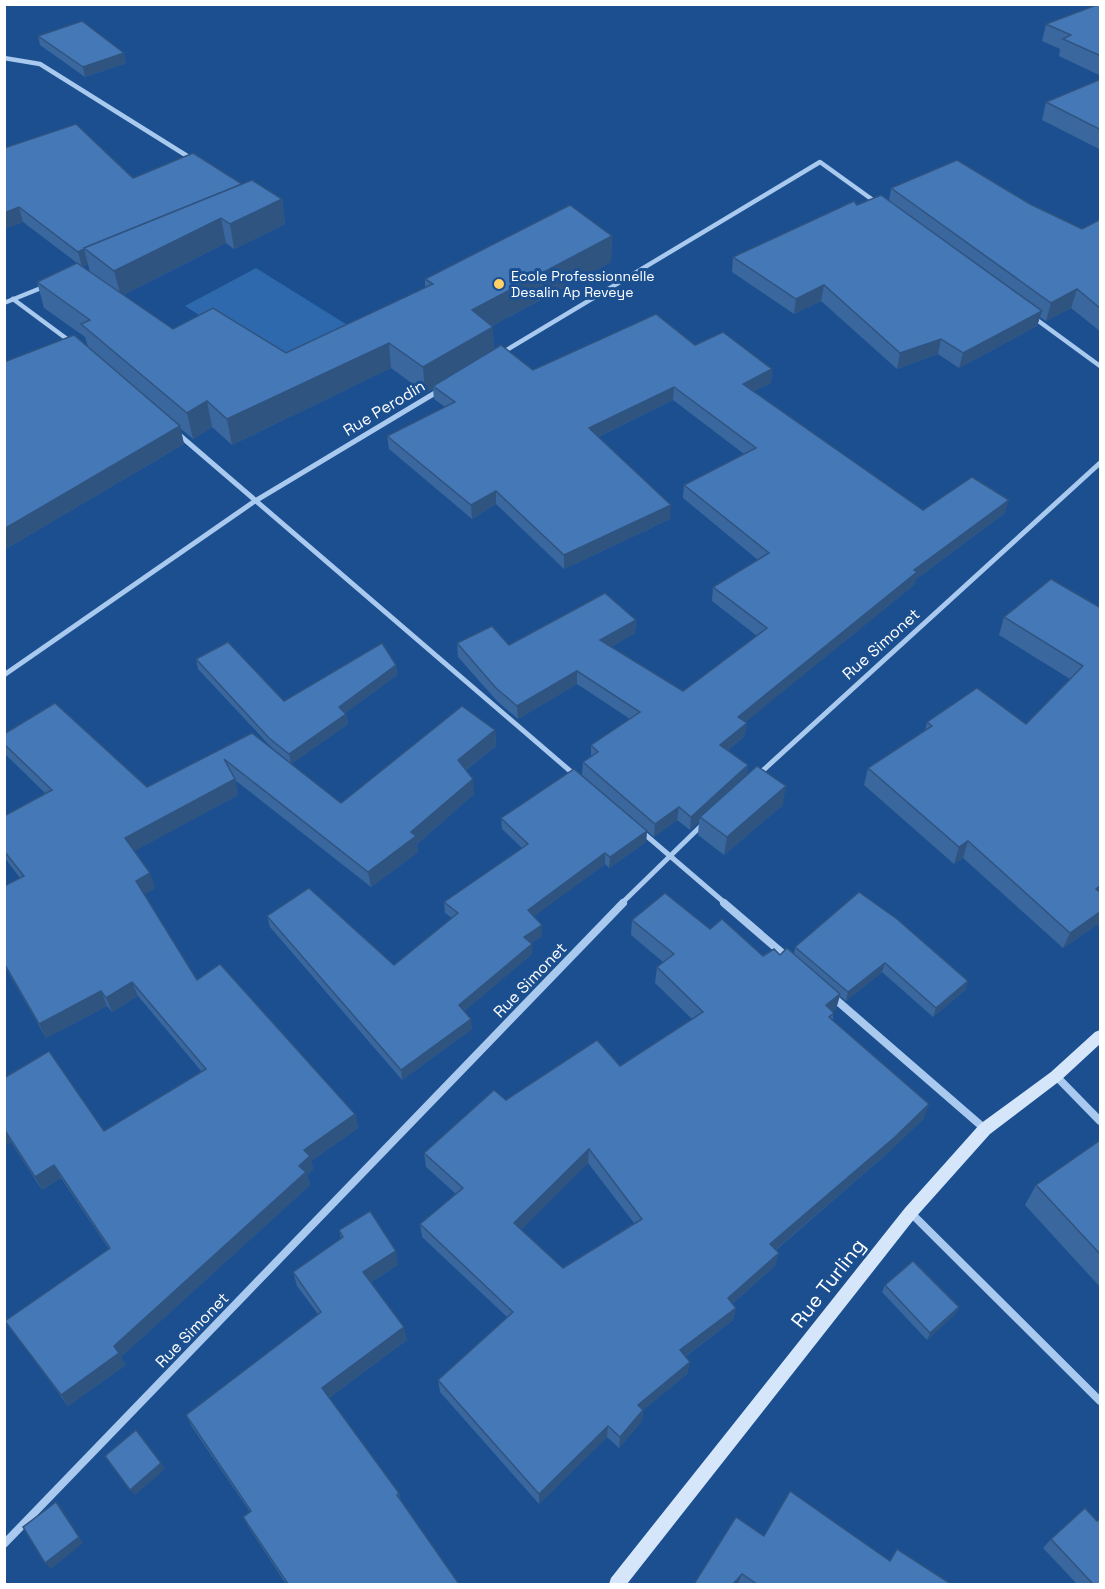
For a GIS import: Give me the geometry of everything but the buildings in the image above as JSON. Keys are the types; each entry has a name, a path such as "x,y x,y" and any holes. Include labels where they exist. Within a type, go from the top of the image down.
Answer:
{"main road":[{"name":"Rue Turling","path":"617,1584 910,1213 985,1129 1056,1076 1101,1036"}],"street":[{"path":"4,58 22,58 40,64 201,166"},
{"path":"491,360 820,162 879,204"},
{"path":"4,303 58,282"},
{"path":"13,299 76,345"},
{"path":"1024,309 1101,366"},
{"name":"Rue Perodin","path":"4,675 255,501 450,384"},
{"path":"174,430 579,778"},
{"name":"Rue Simonet","path":"748,783 1101,463"},
{"name":"Rue Simonet","path":"4,1544 669,855 713,815"},
{"path":"633,825 796,965"},
{"path":"832,996 985,1129"},
{"path":"1056,1076 1101,1122"},
{"path":"910,1213 1101,1401"}],"shaded area":[{"path":"256,268 357,331 286,371 185,306"}],"place":[{"name":"Ecole Professionnelle Desalin Ap Reveye","path":"499,284"}]}
